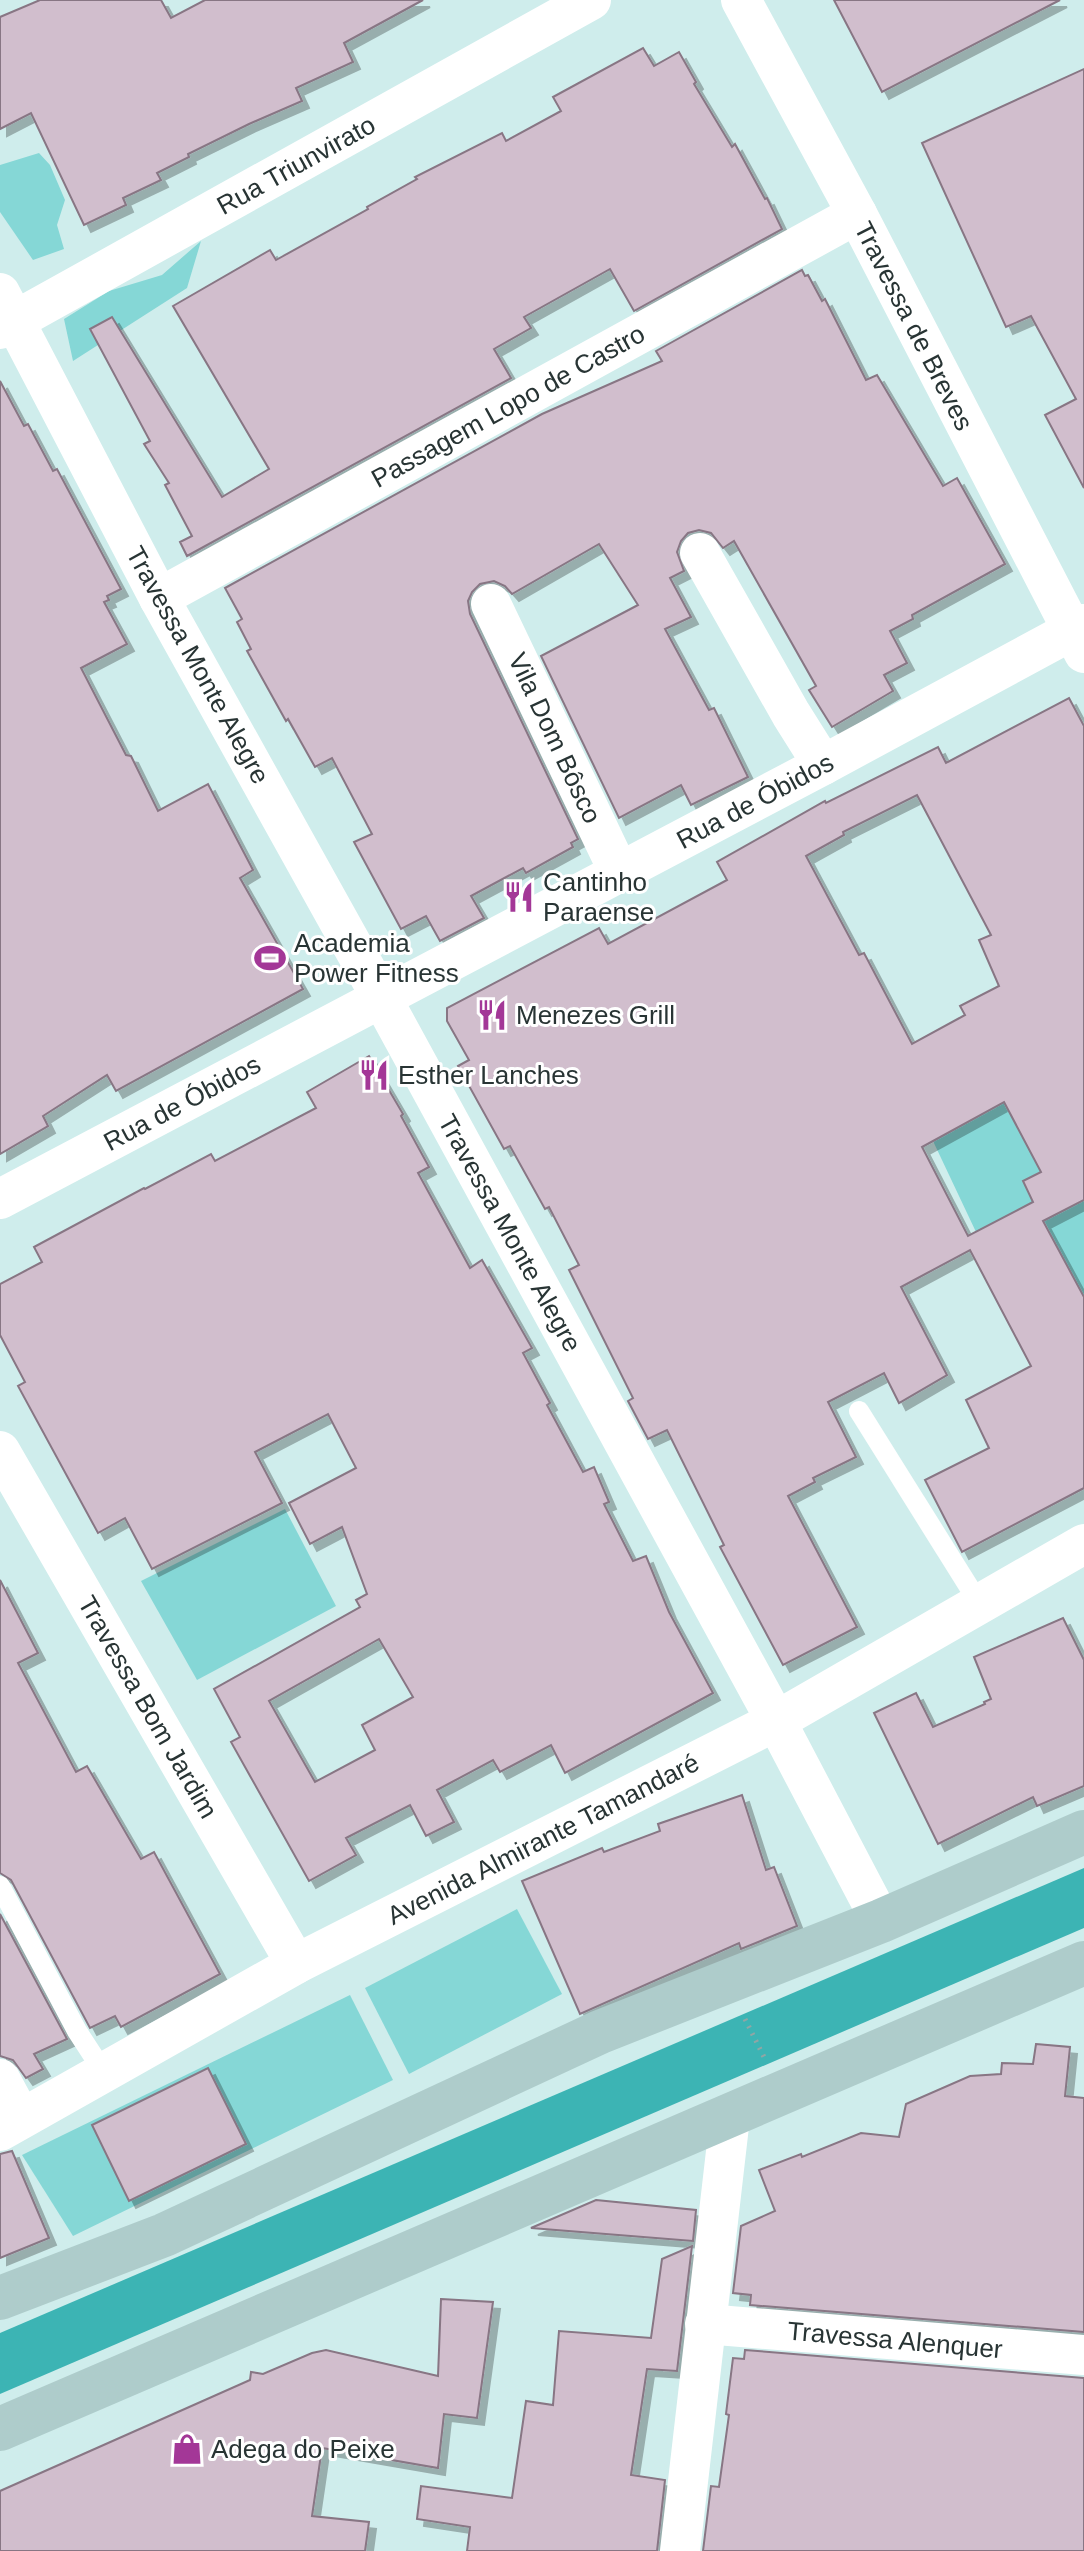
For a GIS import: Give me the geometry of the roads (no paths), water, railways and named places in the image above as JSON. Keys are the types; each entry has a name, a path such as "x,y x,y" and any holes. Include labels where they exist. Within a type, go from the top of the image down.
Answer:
{"main road":[{"path":"0,2298 164,2235 600,2032 881,1921 1084,1832"},
{"path":"0,2429 1084,1963"}],"street":[{"name":"Rua Triunvirato","path":"5,314 591,0"},
{"name":"Travessa de Breves","path":"741,0 1080,636"},
{"name":"Passagem Lopo de Castro","path":"159,598 857,214"},
{"name":"Travessa Monte Alegre","path":"5,314 776,1721 881,1921"},
{"path":"700,553 823,765"},
{"name":"Vila Dom Bôsco","path":"491,604 619,872"},
{"name":"Rua de Óbidos","path":"0,1199 823,765 1080,636"},
{"name":"Travessa Bom Jardim","path":"0,1451 296,1964"},
{"name":"Avenida Almirante Tamandaré","path":"11,2124 296,1964 776,1721 1084,1544"},
{"path":"0,2079 11,2124"},
{"path":"680,2551 730,2117"},
{"name":"Travessa Alenquer","path":"705,2324 1084,2355"}],"lane":[{"path":"859,1411 979,1603"},
{"path":"0,1886 77,2031 103,2071"}],"place":[{"name":"Cantinho Paraense","path":"519,897"},
{"name":"Academia Power Fitness","path":"270,958"},
{"name":"Menezes Grill","path":"492,1015"},
{"name":"Esther Lanches","path":"374,1075"},
{"name":"Adega do Peixe","path":"187,2449"}]}
